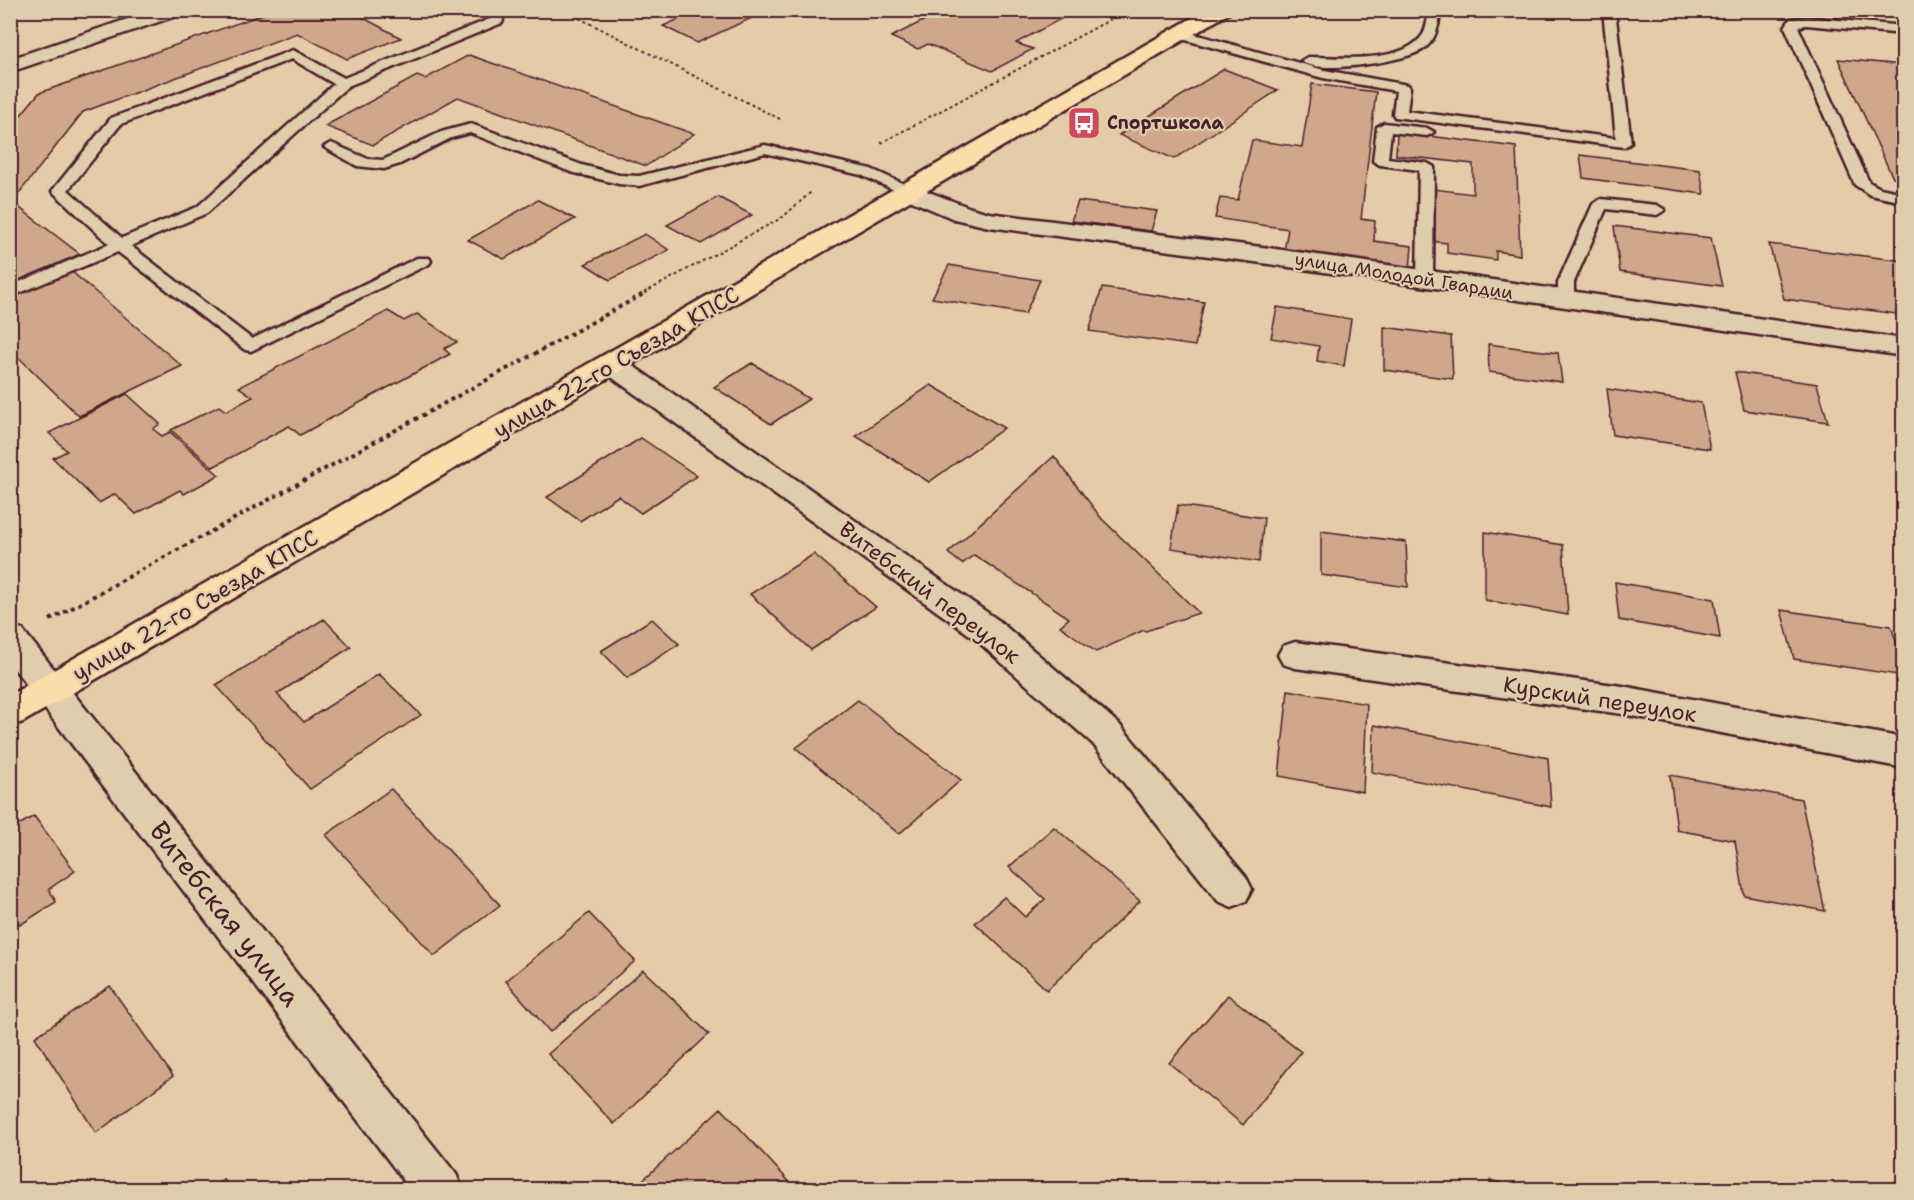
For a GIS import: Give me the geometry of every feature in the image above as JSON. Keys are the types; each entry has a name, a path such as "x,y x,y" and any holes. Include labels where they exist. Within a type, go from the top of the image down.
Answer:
{"main road":[{"name":"улица 22-го Съезда КПСС","path":"10,712 613,365 1221,10"}],"street":[{"path":"10,66 175,10"},
{"name":"улица Молодой Гвардии","path":"908,191 963,214 989,220 1262,255 1904,348"},
{"name":"Витебский переулок","path":"613,365 986,628 1106,734 1232,888"},
{"name":"Витебская улица","path":"12,640 440,1190"},
{"name":"Курский переулок","path":"1295,655 1622,700 1904,753"}],"lane":[{"path":"10,292 202,210 343,83 497,20 479,10"},
{"path":"1280,62 1373,60 1415,50 1429,36 1435,10"},
{"path":"1180,34 1323,74 1403,88 1400,114 1624,143 1609,10"},
{"path":"1904,30 1806,21 1795,22 1791,27 1863,185 1875,192 1904,198"},
{"path":"343,83 293,54 116,121 60,191 121,246 251,346 423,261"},
{"path":"1425,279 1427,167 1380,161 1384,127 1433,133 1438,119"},
{"path":"331,147 373,165 390,164 457,129 471,128 593,173 639,182 765,149 866,171 908,191"},
{"path":"1566,300 1566,282 1601,204 1657,210"}],"path":[{"path":"563,10 786,122"},
{"path":"12,640 783,217 842,164 1128,10"}],"building":[{"path":"275,10 349,10 401,38 347,59 297,33 83,112 12,202 80,254 10,284 10,128 39,93"},
{"path":"700,10 769,10 697,43 663,26"},
{"path":"945,10 1077,10 1016,43 1033,49 992,71 928,44 918,49 891,37"},
{"path":"469,55 694,134 646,166 458,97 373,145 325,126 417,76 425,79"},
{"path":"1838,59 1904,65 1904,179 1893,178"},
{"path":"1224,69 1278,90 1174,159 1119,135"},
{"path":"1312,84 1376,92 1361,219 1375,221 1374,241 1412,246 1410,269 1284,251 1288,229 1215,218 1220,198 1238,200 1252,140 1302,147"},
{"path":"1397,132 1516,147 1520,255 1496,251 1496,260 1447,253 1447,243 1431,241 1434,189 1473,194 1473,164 1396,155"},
{"path":"1580,155 1700,170 1704,194 1583,178"},
{"path":"718,197 752,215 701,244 667,225"},
{"path":"538,200 575,219 504,259 468,240"},
{"path":"1078,201 1157,211 1151,231 1071,221"},
{"path":"1614,226 1711,238 1722,286 1620,272"},
{"path":"645,234 669,250 610,280 585,264"},
{"path":"1769,244 1904,261 1904,315 1784,299"},
{"path":"949,265 1040,280 1025,314 932,298"},
{"path":"71,271 182,366 79,416 10,349 10,297"},
{"path":"1102,288 1204,302 1195,346 1089,331"},
{"path":"1277,307 1351,319 1344,366 1317,361 1319,346 1271,338"},
{"path":"388,311 404,321 417,314 457,342 444,349 450,354 300,435 289,426 213,467 171,430 219,406 226,411 253,397 239,387"},
{"path":"1384,327 1451,336 1453,379 1384,370"},
{"path":"1488,344 1558,353 1562,382 1489,372"},
{"path":"752,363 809,399 771,424 714,387"},
{"path":"1735,372 1817,384 1828,422 1744,410"},
{"path":"931,385 1004,428 929,482 856,436"},
{"path":"1607,389 1701,403 1710,449 1613,435"},
{"path":"127,394 160,424 153,429 162,436 170,432 219,475 184,494 180,490 136,514 115,494 99,503 53,458 67,451 49,433"},
{"path":"641,438 697,476 641,513 618,496 580,521 547,497"},
{"path":"1054,456 1102,519 1199,613 1144,630 1096,652 1060,626 1069,618 974,555 962,564 948,553"},
{"path":"1178,505 1264,518 1259,562 1171,548"},
{"path":"1321,531 1406,542 1408,587 1321,575"},
{"path":"1485,532 1563,545 1568,615 1485,600"},
{"path":"814,554 876,607 811,650 750,594"},
{"path":"1615,582 1714,599 1720,638 1619,620"},
{"path":"1781,610 1891,626 1904,665 1904,676 1794,659"},
{"path":"324,619 351,647 277,694 304,722 379,674 421,715 310,789 216,685"},
{"path":"652,619 679,644 627,678 601,651"},
{"path":"1288,690 1367,704 1363,792 1279,776"},
{"path":"858,700 961,780 899,834 796,748"},
{"path":"1374,725 1548,758 1551,807 1372,772"},
{"path":"1670,775 1801,799 1825,911 1744,895 1735,841 1677,830"},
{"path":"391,789 500,905 434,956 326,835"},
{"path":"34,816 75,871 49,889 56,902 20,925 10,910 10,830"},
{"path":"1054,827 1140,901 1047,990 975,923 1004,897 1025,917 1045,899 1009,867"},
{"path":"589,913 635,961 550,1032 506,981"},
{"path":"643,970 709,1034 614,1124 548,1054"},
{"path":"110,986 173,1076 96,1133 35,1037"},
{"path":"1228,995 1301,1052 1243,1125 1169,1063"},
{"path":"721,1108 797,1190 637,1190 635,1187"},
{"path":"224,1179 230,1190 211,1190"},
{"path":"1490,1180 1526,1190 1490,1190"}],"place":[{"name":"Спортшкола","path":"1084,123"}]}
